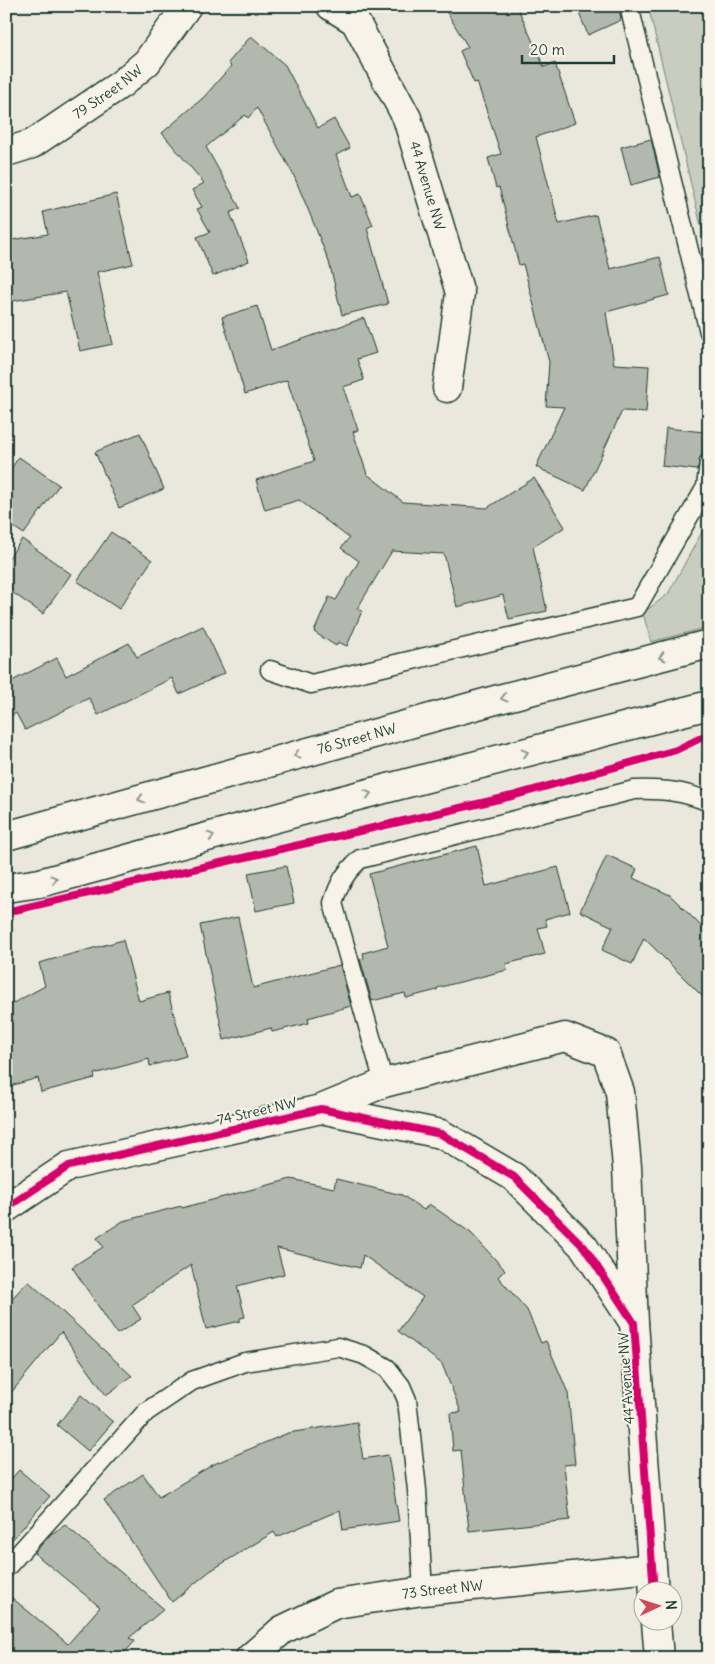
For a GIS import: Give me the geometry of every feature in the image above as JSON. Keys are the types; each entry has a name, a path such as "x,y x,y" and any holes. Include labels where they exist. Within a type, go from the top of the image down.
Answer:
{"street":[{"name":"79 Street NW","path":"6,152 32,144 121,84 146,62 187,6"},
{"name":"44 Avenue NW","path":"331,6 355,21 407,118 413,136 460,293 447,388"},
{"name":"76 Street NW","path":"6,836 498,699 709,644"},
{"path":"6,888 40,882 709,705"},
{"name":"74 Street NW","path":"6,1208 68,1166 321,1109 384,1083 565,1037 606,1054"},
{"name":"44 Avenue NW","path":"606,1054 620,1092 627,1167 634,1323 653,1580"},
{"name":"74 Street NW","path":"321,1109 441,1134 514,1177"},
{"name":"44 Avenue NW","path":"514,1177 584,1247 634,1323"},
{"name":"73 Street NW","path":"250,1658 282,1630 336,1604 423,1591 653,1580"},
{"path":"657,1632 659,1658"}],"lane":[{"path":"629,6 709,332"},
{"path":"270,670 311,684 637,607 706,486 709,462"},
{"path":"384,1083 333,903 339,882 346,871 360,859 634,790 665,789 693,795 709,802"},
{"path":"6,1568 146,1412 192,1381 245,1362 338,1347 364,1355 387,1368 401,1386 407,1400 417,1490 423,1591"}],"shaded area":[{"path":"648,6 709,6 709,259"},
{"path":"709,519 709,627 651,642 643,613 668,594"}],"building":[{"path":"443,6 517,6 544,67 555,63 575,123 536,137 559,224 596,215 610,269 660,257 669,295 606,312 614,364 649,366 646,412 622,411 585,490 536,467 564,407 546,406 549,362 523,264 519,265 499,187 496,188 488,158 501,154 477,82 474,83 460,51 468,47"},
{"path":"576,6 619,6 621,20 588,35"},
{"path":"251,36 285,65 318,128 334,119 350,148 336,155 352,197 360,194 373,225 367,228 388,304 342,315 329,262 312,219 294,176 257,108 248,118 245,115 206,147 240,208 230,213 249,261 213,276 197,237 210,232 197,209 202,207 192,190 204,183 162,133 204,97 231,66 228,63"},
{"path":"651,139 660,177 631,185 621,147"},
{"path":"116,194 133,264 97,272 113,344 80,351 66,292 6,302 6,241 48,234 43,212"},
{"path":"257,306 271,350 364,318 376,353 357,359 364,380 343,387 358,430 353,432 367,474 403,502 487,508 534,478 565,527 533,547 547,611 509,619 503,595 457,607 444,554 392,551 357,609 362,611 347,646 338,642 336,646 314,632 329,597 336,600 359,561 341,548 349,538 299,500 265,510 256,480 314,461 287,380 245,394 222,317"},
{"path":"666,428 704,432 702,454 697,470 662,466"},
{"path":"140,433 164,489 119,508 95,452"},
{"path":"19,457 59,485 24,534 6,522 6,476"},
{"path":"111,532 152,560 119,609 77,581"},
{"path":"22,539 71,574 43,614 6,588 6,562"},
{"path":"203,626 225,673 179,694 172,678 98,715 89,698 25,730 16,713 6,718 6,684 57,658 66,676 129,643 137,657"},
{"path":"477,846 486,886 558,867 570,912 545,919 547,926 538,928 545,954 506,964 507,970 437,988 437,990 406,998 405,993 372,1001 360,959 364,958 363,953 388,946 369,874"},
{"path":"607,855 637,869 633,878 670,895 709,934 709,1003 644,938 632,964 602,950 613,927 580,911"},
{"path":"286,866 294,903 256,911 248,873"},
{"path":"238,917 253,988 340,965 351,1006 308,1018 309,1023 272,1032 271,1028 224,1040 200,925"},
{"path":"123,940 139,1001 168,993 186,1056 150,1066 149,1059 94,1074 95,1078 41,1092 38,1078 6,1087 6,1007 45,986 39,963"},
{"path":"291,1179 334,1188 336,1179 402,1195 424,1210 429,1204 471,1233 505,1270 498,1277 527,1310 541,1343 546,1341 568,1393 575,1464 564,1465 570,1520 469,1531 461,1450 453,1451 450,1413 461,1412 442,1364 398,1331 423,1297 363,1255 360,1268 277,1248 284,1274 237,1286 245,1317 240,1318 240,1321 206,1329 191,1265 132,1305 141,1319 117,1334 72,1267 103,1247 97,1238 123,1221 181,1206 182,1208"},
{"path":"28,1281 132,1376 106,1395 61,1332 6,1399 6,1305"},
{"path":"81,1395 113,1422 88,1451 57,1425"},
{"path":"357,1422 363,1459 388,1455 399,1521 343,1530 340,1510 277,1537 274,1532 210,1571 172,1602 104,1500 143,1474 159,1497 214,1464 288,1433"},
{"path":"19,1470 50,1496 6,1547 6,1485"},
{"path":"65,1525 164,1609 129,1638 135,1641 120,1658 21,1658 6,1646 6,1593 68,1644 100,1607 34,1553 51,1534"}],"cycle path":[{"path":"6,912 512,796 676,750 709,734"},
{"path":"6,1208 69,1166 321,1109 441,1134 514,1177 584,1247 634,1323 653,1582"}]}
